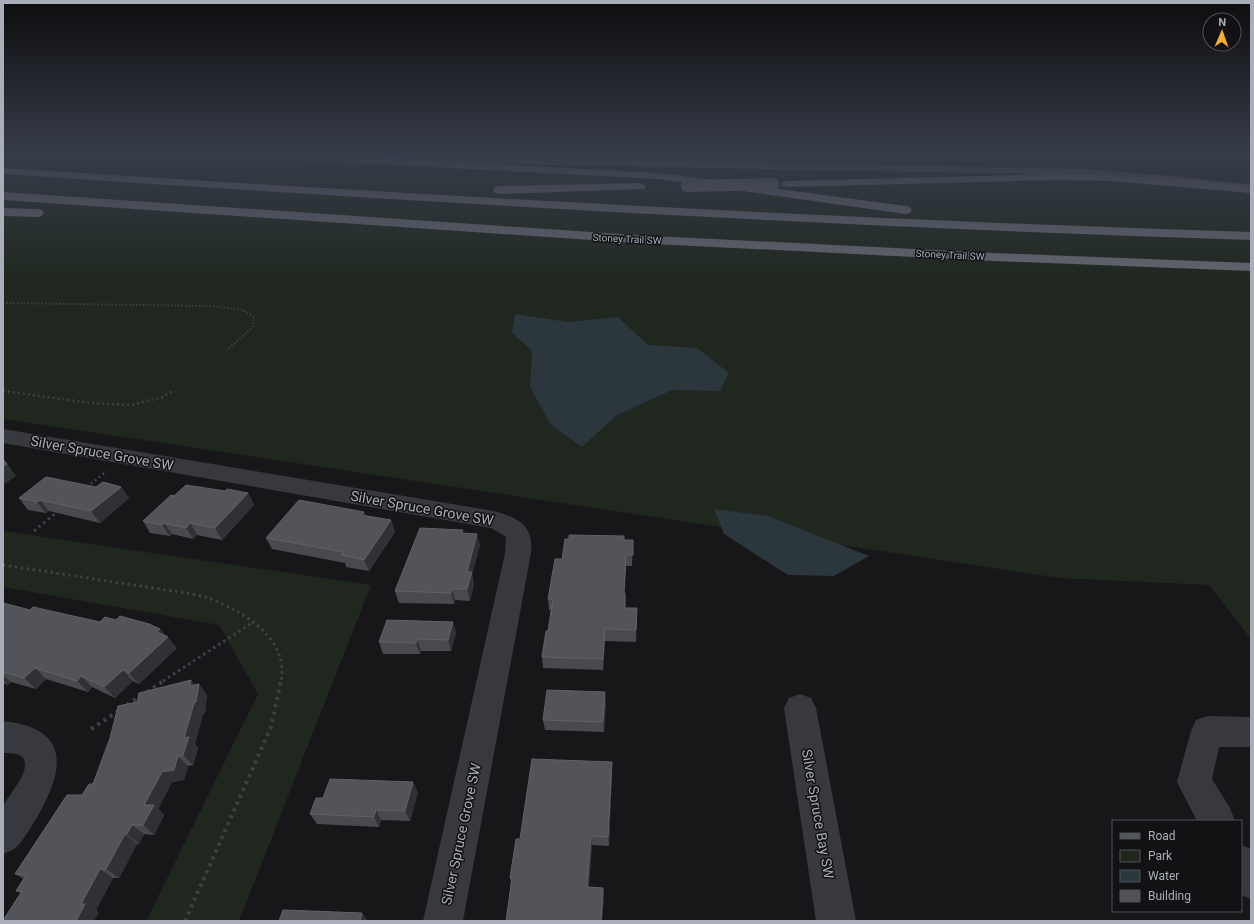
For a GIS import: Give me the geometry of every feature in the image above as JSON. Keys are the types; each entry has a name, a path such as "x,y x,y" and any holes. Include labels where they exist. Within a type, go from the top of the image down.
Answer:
{"highway":[{"name":"Stoney Trail SW","path":"19,197 543,234 994,258 1251,267"},
{"path":"383,197 672,213 939,225 1251,236"},
{"path":"805,197 916,211"},
{"path":"3,212 54,213"},
{"path":"967,214 1251,229"},
{"path":"93,215 353,228 543,234"}],"street":[{"name":"Silver Spruce Grove SW","path":"3,436 494,520 510,526 516,532 520,541 518,553 444,921"},
{"name":"Silver Spruce Bay SW","path":"800,708 836,921"},
{"path":"1216,820 1194,782 1207,730 1251,732"},
{"path":"3,737 32,744 38,752 41,761 38,779 29,797 3,836"},
{"path":"1242,865 1251,880"}],"path":[{"path":"3,303 210,306 243,310 254,317 252,327 227,350"},
{"path":"3,391 91,403 131,405 164,397 174,390"},
{"path":"86,488 109,469"},
{"path":"34,531 63,507"},
{"path":"3,565 186,593 212,599 239,612 268,635 279,653 282,674 278,698 270,727 185,921"},
{"path":"91,728 252,623"}],"green space":[{"path":"3,197 1251,197 1251,639 1209,585 1059,578 3,419"},
{"path":"3,531 371,585 239,921 146,921 258,694 219,625 3,587"}],"water":[{"path":"515,314 568,322 618,317 648,345 697,348 729,373 720,391 672,390 617,415 582,447 551,425 530,387 532,351 512,333"},
{"path":"714,509 768,516 869,556 834,576 788,575 724,534"}],"building":[{"path":"3,459 7,464 3,467"},
{"path":"46,477 96,487 103,482 121,487 91,511 40,500 37,502 19,498"},
{"path":"186,485 225,491 227,489 248,493 215,528 190,523 186,528 164,523 162,525 143,521 171,495 174,496"},
{"path":"299,500 364,512 361,515 391,520 364,560 341,555 344,552 266,538"},
{"path":"420,528 463,530 462,533 477,534 467,572 472,572 467,589 452,589 451,593 395,591"},
{"path":"569,535 624,536 624,540 633,540 633,555 626,555 624,593 625,608 637,608 636,630 605,629 603,659 542,657 553,599 548,599 555,559 562,559 565,539 569,539"},
{"path":"3,603 30,610 33,607 100,622 105,617 116,620 120,616 149,624 160,629 157,632 168,637 129,673 123,670 104,687 81,676 77,681 35,668 24,678 3,672"},
{"path":"387,620 453,622 448,640 417,639 416,643 379,642"},
{"path":"191,680 190,686 199,684 196,702 194,703 184,738 189,737 183,755 178,756 174,770 162,772 144,805 154,805 143,825 132,825 127,834 125,834 106,869 100,869 81,904 85,904 76,921 3,921 3,918 4,919 22,891 16,891 26,875 15,874 67,795 82,795 89,784 93,784 110,738 118,706 137,702 139,693"},
{"path":"547,690 605,692 603,722 543,720"},
{"path":"532,759 612,762 608,837 591,836 587,887 603,888 601,921 506,921 512,878 510,878 516,839 520,839"},
{"path":"330,779 413,782 405,811 376,810 374,817 310,814 316,798 323,798"},
{"path":"283,910 362,913 360,921 279,921"}]}
